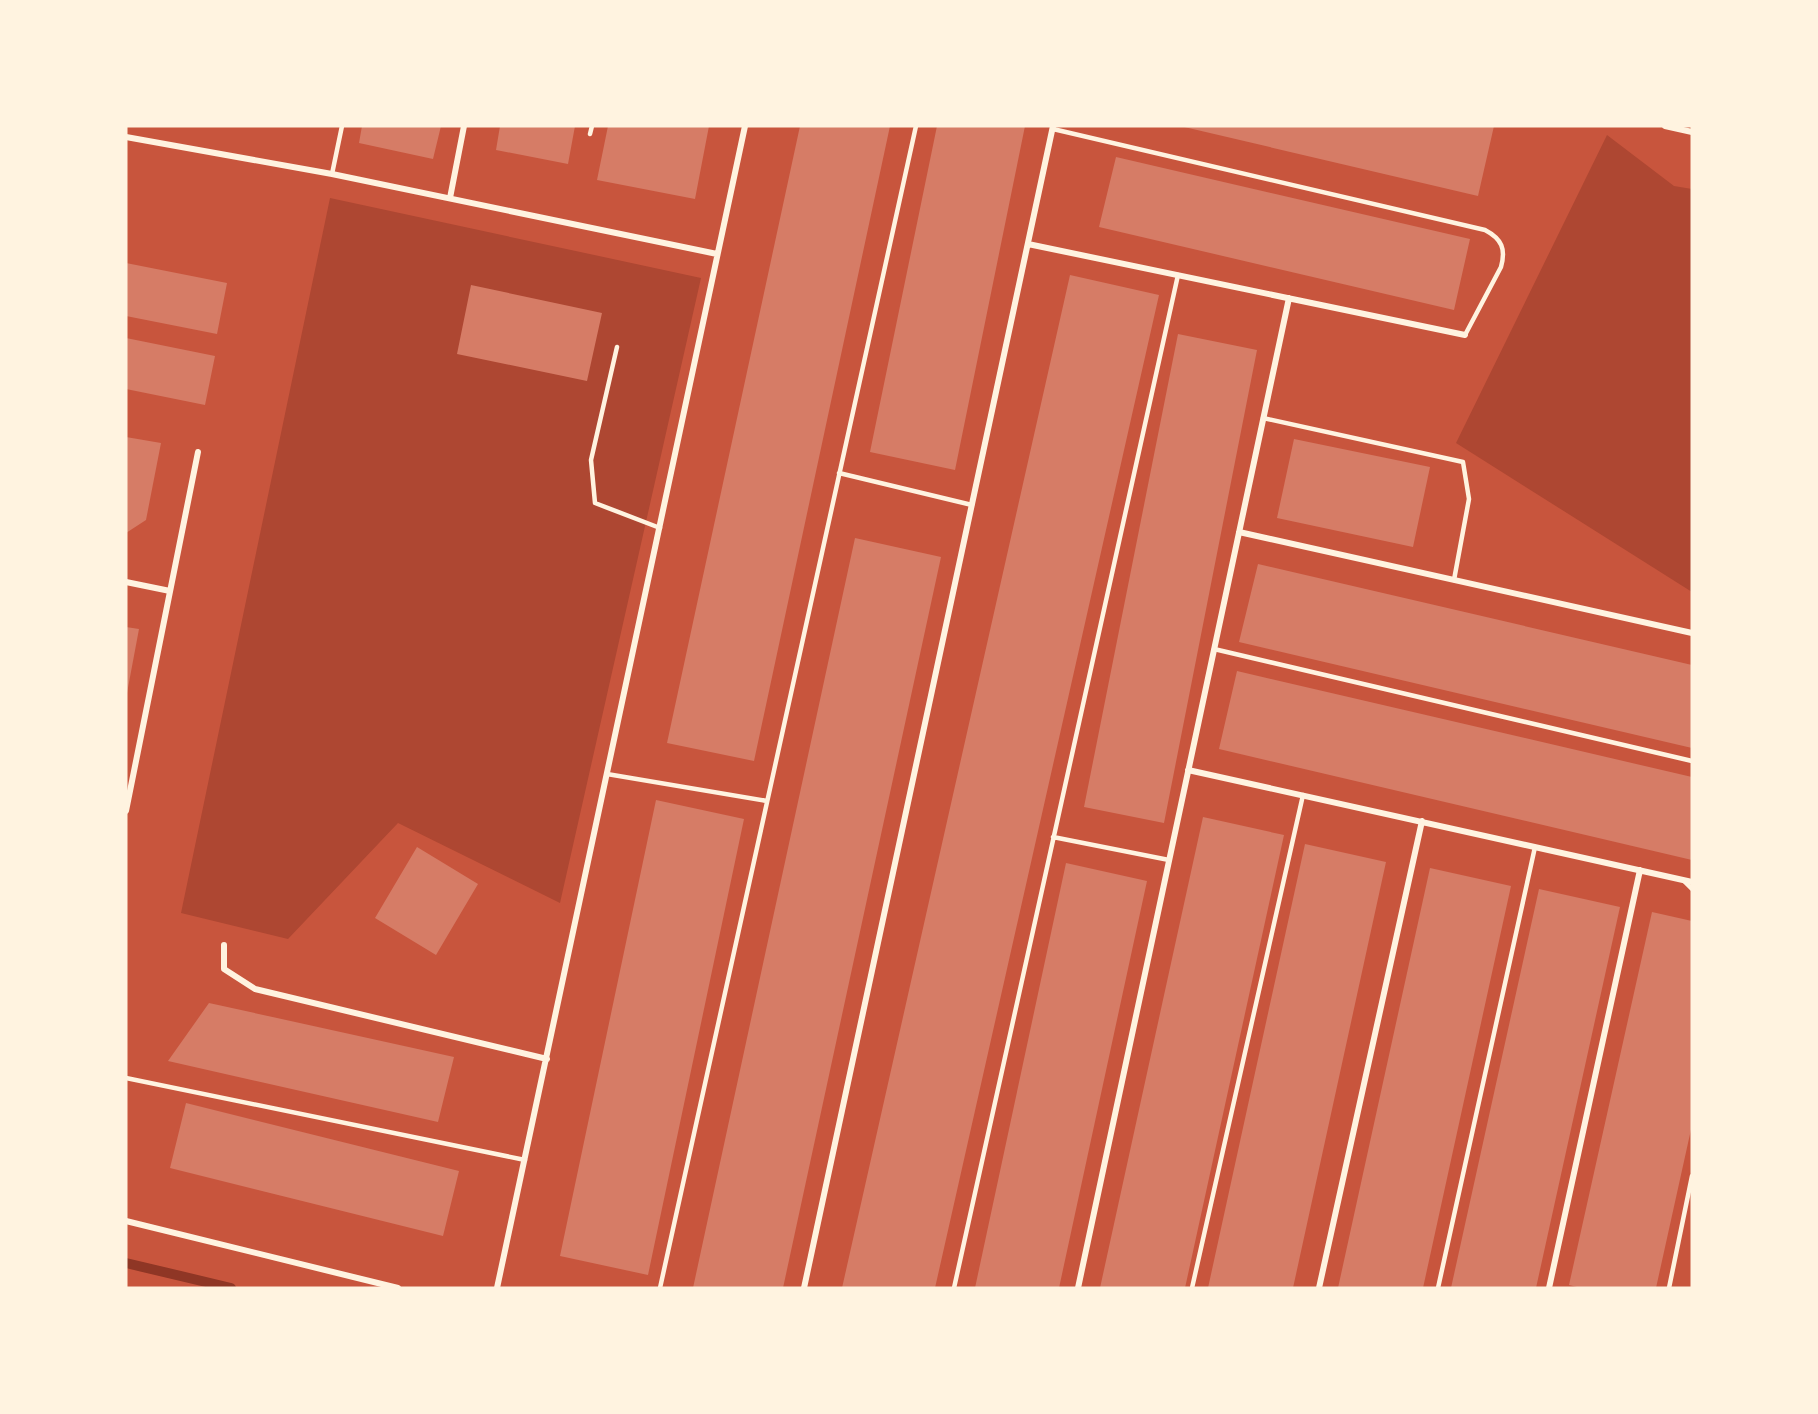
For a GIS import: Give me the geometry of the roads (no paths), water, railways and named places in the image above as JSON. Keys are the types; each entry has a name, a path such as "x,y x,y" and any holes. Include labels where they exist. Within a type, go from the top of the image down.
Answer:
{"street":[{"path":"450,198 464,126"},
{"path":"498,1288 745,126"},
{"path":"1665,126 1692,132"},
{"path":"804,1288 1053,127"},
{"path":"126,137 332,174 717,254"},
{"path":"1028,244 1465,335"},
{"path":"1078,1288 1289,298"},
{"path":"126,811 198,452"},
{"path":"1239,531 1692,633"},
{"path":"126,582 170,591"},
{"path":"1188,770 1692,882"},
{"path":"1319,1288 1422,822"},
{"path":"1549,1288 1640,870"},
{"path":"224,945 224,969 255,989 547,1059"},
{"path":"126,1221 399,1288"}],"lane":[{"path":"332,174 342,126"},
{"path":"590,134 592,126"},
{"path":"660,1288 916,126"},
{"path":"1053,127 1485,230 1495,235 1502,244 1504,256 1501,267 1465,335"},
{"path":"954,1288 1178,275"},
{"path":"617,346 591,460 595,503 660,528"},
{"path":"1263,418 1463,462 1469,499 1454,580"},
{"path":"839,473 972,505"},
{"path":"1214,649 1692,761"},
{"path":"607,774 767,801"},
{"path":"1192,1288 1304,795"},
{"path":"1053,837 1169,860"},
{"path":"1438,1288 1535,847"},
{"path":"1683,880 1692,889"},
{"path":"126,1078 525,1160"},
{"path":"1669,1288 1692,1176"}],"waterway":[{"path":"126,1263 231,1288"}]}
